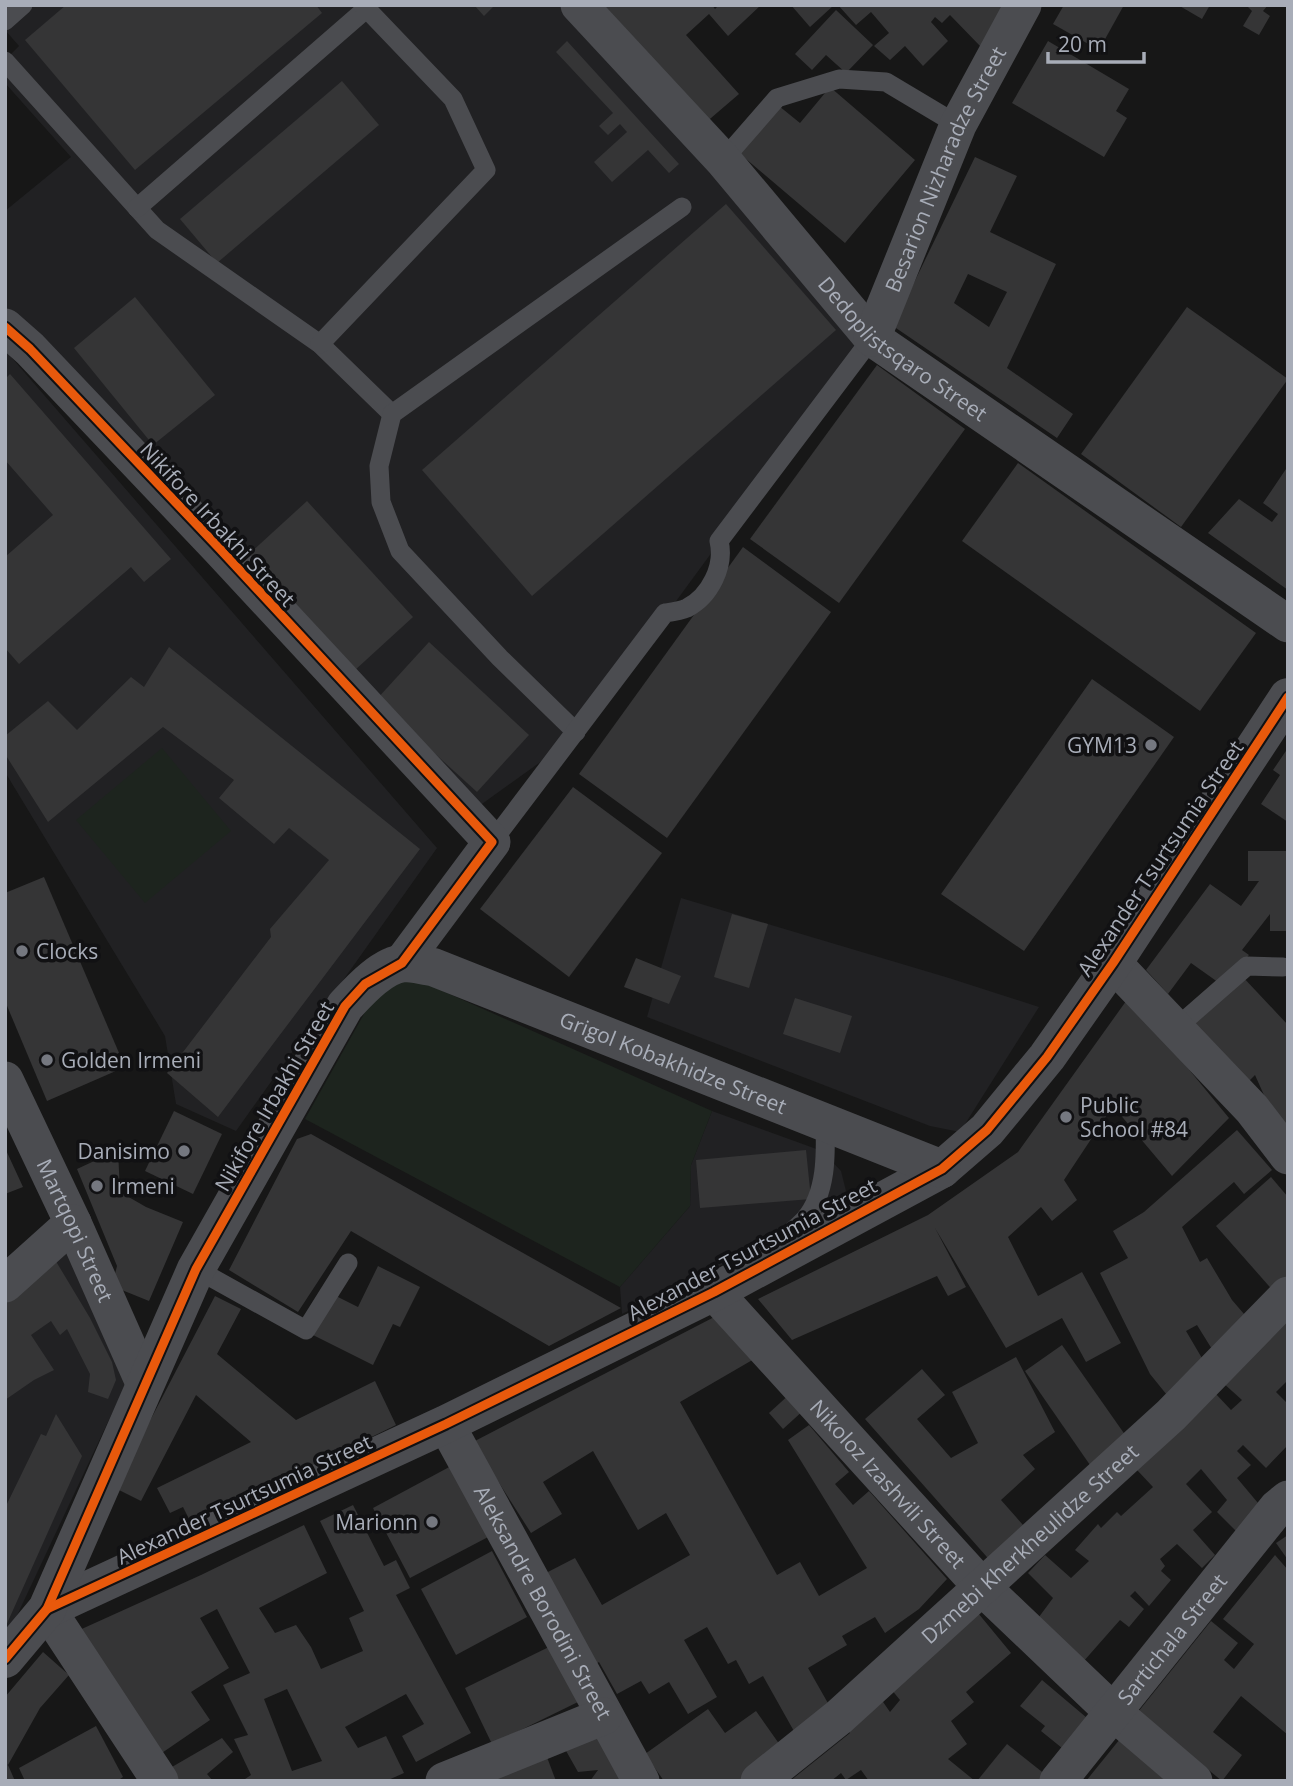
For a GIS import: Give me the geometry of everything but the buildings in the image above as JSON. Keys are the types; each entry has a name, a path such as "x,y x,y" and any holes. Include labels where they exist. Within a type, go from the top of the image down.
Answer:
{"street":[{"name":"Dedoplistsqaro Street","path":"579,5 723,160 872,338 1288,624"},
{"name":"Besarion Nizharadze Street","path":"872,338 958,125 1023,5"},
{"name":"Nikifore Irbakhi Street","path":"5,327 30,349 220,549 492,842 402,963 365,984 345,1006 196,1269 47,1609 5,1659"},
{"name":"Alexander Tsurtsumia Street","path":"47,1609 446,1424 714,1292 942,1169 996,1120 1047,1057 1288,697"},
{"path":"1113,962 1252,1109 1288,1156"},
{"name":"Grigol Kobakhidze Street","path":"402,963 432,967 942,1169"},
{"name":"Martqopi Street","path":"9,1096 73,1223 144,1383"},
{"path":"5,1284 73,1223"},
{"name":"Nikoloz Izashvili Street","path":"714,1292 982,1587 1112,1711 1194,1781"},
{"name":"Dzmebi Kherkheulidze Street","path":"760,1781 839,1717 1171,1415 1288,1295"},
{"name":"Aleksandre Borodini Street","path":"446,1424 641,1781"},
{"name":"Sartichala Street","path":"1058,1781 1277,1508 1288,1499"},
{"path":"47,1609 160,1781"},
{"path":"444,1781 604,1716"}],"lane":[{"path":"5,21 23,5"},
{"path":"137,208 364,7 453,99 486,170 320,344"},
{"path":"5,61 157,230 320,344 392,414"},
{"path":"723,160 777,98 839,79 887,82 958,125"},
{"path":"576,732 500,658 400,551 381,502 379,466 392,414 682,207"},
{"path":"492,842 665,613 687,608 708,591 719,568 722,552 719,541 872,338"},
{"path":"1176,1028 1247,966 1283,967"},
{"path":"714,1292 774,1247 805,1218 819,1197 826,1142 825,1122"},
{"path":"196,1269 306,1330 348,1263"}],"shaded area":[{"path":"11,5 560,5 866,342 578,735 475,809 5,312 5,211 71,157 5,83 5,60 19,46 5,30"},
{"path":"5,350 437,848 236,1131 176,1104 165,1036 5,772"},
{"path":"162,748 231,831 145,903 76,820"},
{"path":"681,898 1039,1007 960,1132 930,1126 647,1017"},
{"path":"418,980 712,1111 691,1165 690,1206 620,1287 305,1119 373,998 396,983"},
{"path":"712,1111 822,1151 841,1171 846,1191 833,1210 622,1314 620,1287 690,1206 691,1165"},
{"path":"65,1239 130,1375 5,1641 5,1291"}],"cycle path":[{"path":"5,327 30,349 220,549 492,842 402,963 365,984 345,1006 196,1269 47,1609 5,1659"},
{"path":"47,1609 446,1424 714,1292 942,1169 987,1130 1047,1057 1113,963 1288,697"}],"place":[{"name":"GYM13","path":"1151,745"},
{"name":"Clocks","path":"22,951"},
{"name":"Golden Irmeni","path":"47,1060"},
{"name":"Public School #84","path":"1066,1117"},
{"name":"Danisimo","path":"184,1151"},
{"name":"Irmeni","path":"97,1186"},
{"name":"Marionn","path":"432,1522"}]}
